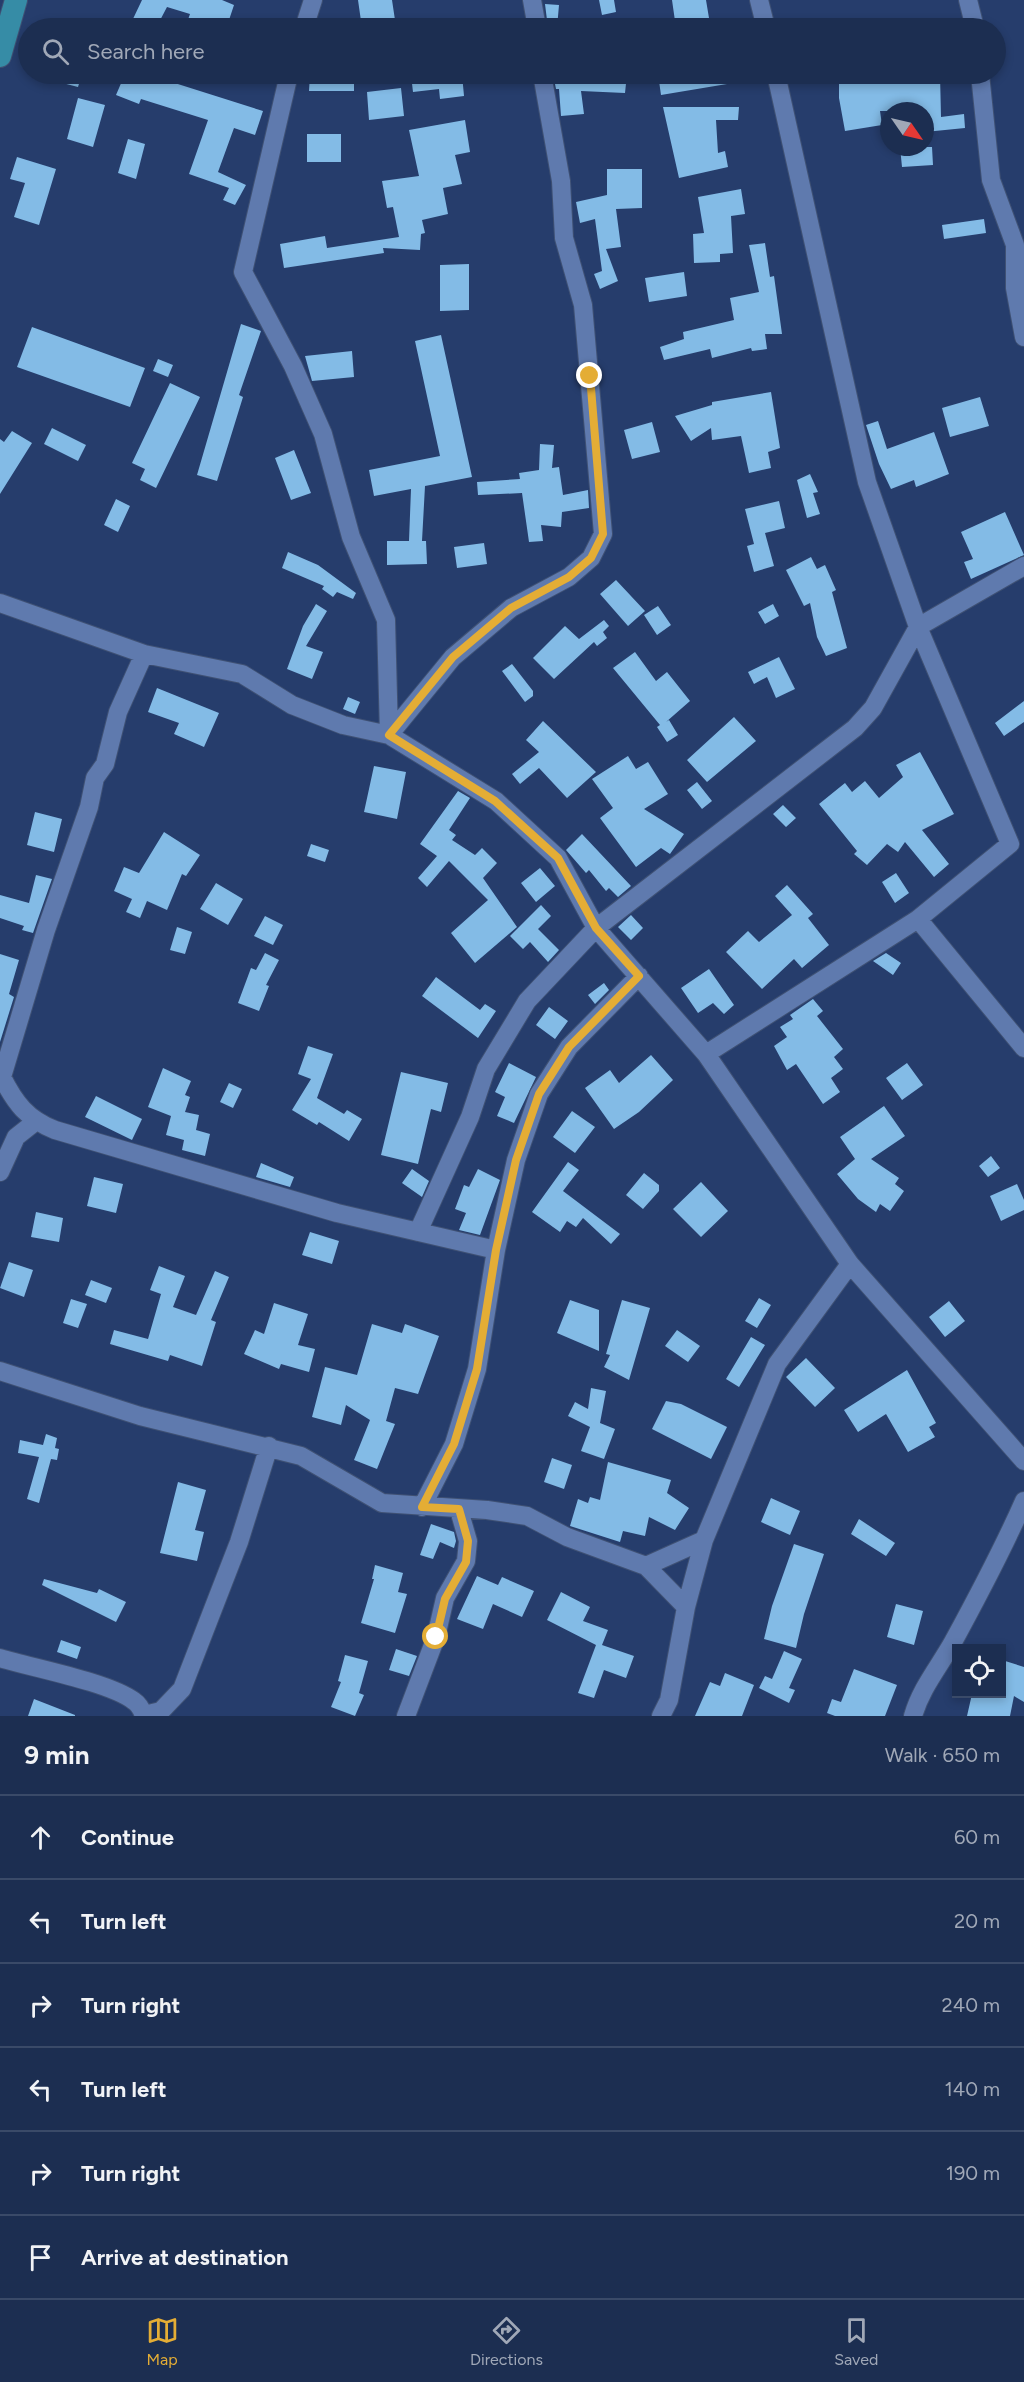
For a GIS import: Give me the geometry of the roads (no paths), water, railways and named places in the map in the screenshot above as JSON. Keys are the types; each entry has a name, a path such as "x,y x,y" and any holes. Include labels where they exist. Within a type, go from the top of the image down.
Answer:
{"main road":[{"path":"0,56 16,0"}],"street":[{"path":"307,18 313,0"},
{"path":"532,0 535,18"},
{"path":"759,0 764,18"},
{"path":"968,0 972,18"},
{"path":"287,84 243,272 292,366 323,434 351,537 386,620 389,735"},
{"path":"389,735 453,657 511,608 569,577 591,558 603,534 583,304 564,238 561,181 544,84"},
{"path":"778,84 867,482 918,627 1010,844"},
{"path":"982,84 991,180 1020,241 1015,288 1024,337"},
{"path":"418,1232 470,1118 486,1069 528,1001 596,928 855,728 873,708 918,627 1024,566"},
{"path":"0,603 144,654 242,674 292,705 343,724 389,735 495,801 558,858 596,928 706,1054 850,1264 1024,1461"},
{"path":"144,654 118,711 105,764 95,778 89,807 46,930 2,1077 14,1101 35,1122 337,1213 496,1250"},
{"path":"706,1054 918,919 1024,832"},
{"path":"918,919 1024,1048"},
{"path":"422,1507 454,1444 477,1369 496,1250 516,1160 539,1094 569,1047 639,976"},
{"path":"0,1172 16,1137 35,1122"},
{"path":"661,1716 669,1700 686,1607 704,1540 777,1364 850,1264"},
{"path":"0,1371 140,1416 269,1446 301,1456 382,1503 527,1516 567,1537 646,1566 686,1607"},
{"path":"0,1659 96,1685 131,1699 140,1705 144,1715 161,1711 182,1689 239,1542 269,1446"},
{"path":"913,1716 926,1684 945,1656 979,1594 1024,1500"},
{"path":"406,1716 436,1637 445,1599 466,1562 468,1541 459,1509"},
{"path":"646,1566 704,1540"}]}
